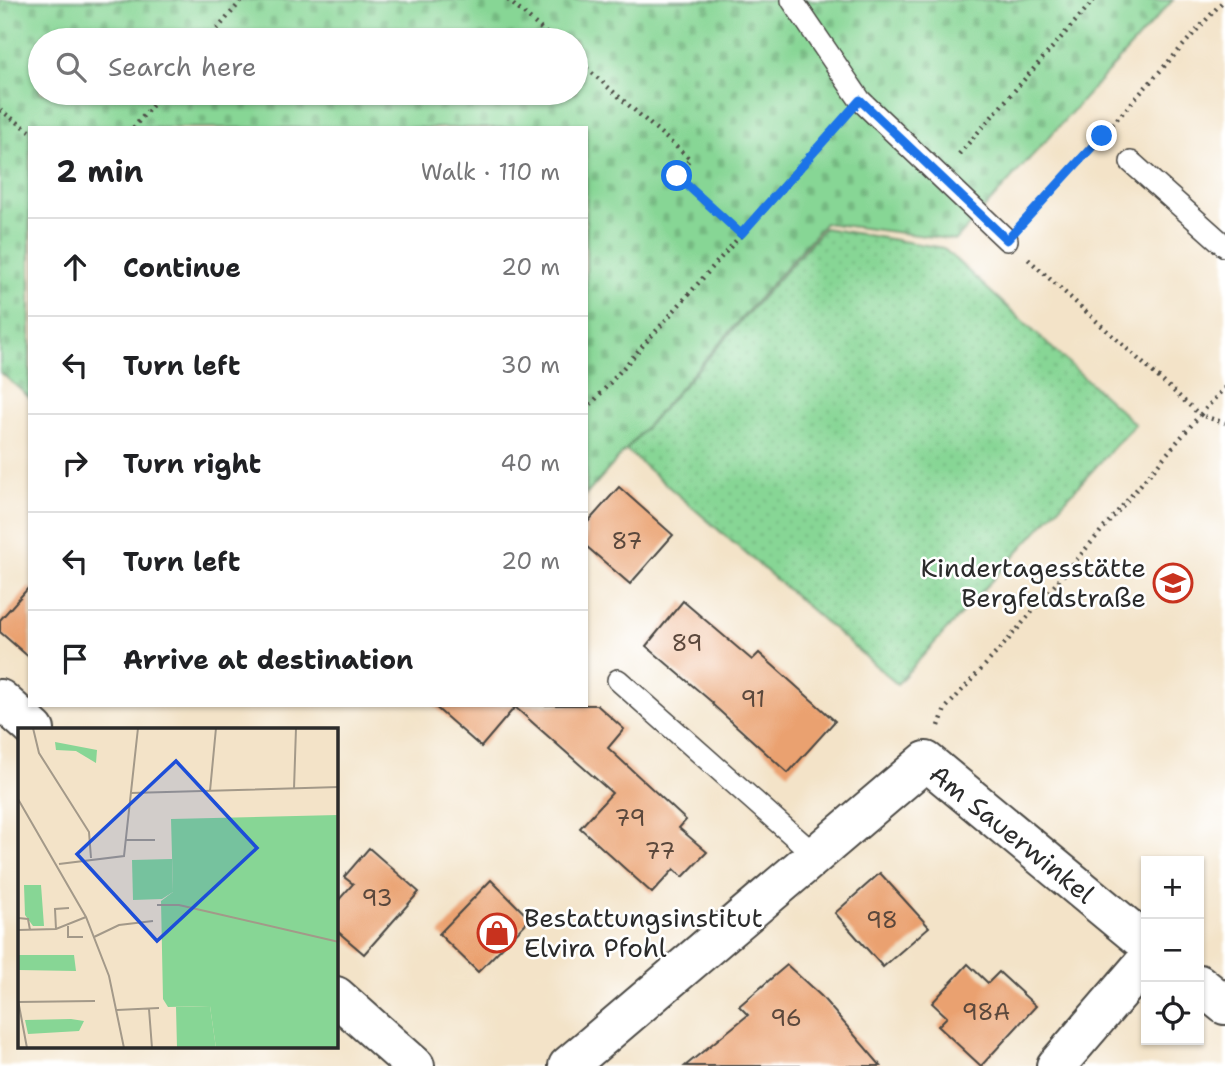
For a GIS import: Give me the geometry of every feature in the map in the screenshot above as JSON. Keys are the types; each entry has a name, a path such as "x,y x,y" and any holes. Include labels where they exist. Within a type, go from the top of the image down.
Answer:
{"street":[{"path":"0,699 33,728"},
{"name":"Am Sauerwinkel","path":"568,1066 926,761 1141,939"},
{"path":"1056,1066 1141,967"},
{"path":"1204,989 1225,1005"},
{"path":"338,998 415,1066"}],"lane":[{"path":"792,0 860,100 1007,240"},
{"path":"1131,162 1225,246"},
{"path":"618,680 815,855"}],"path":[{"path":"218,28 242,0"},
{"path":"508,0 540,28"},
{"path":"940,175 1094,0"},
{"path":"1224,0 1007,240 1200,415 1225,423"},
{"path":"588,70 690,159 677,176 741,234"},
{"path":"588,408 860,100"},
{"path":"135,126 153,105"},
{"path":"0,110 28,130"},
{"path":"926,761 945,709 1008,640 1225,387"}],"green space":[{"path":"0,0 1173,0 956,240 825,223 588,493 588,126 28,126 28,396 0,372"},
{"path":"824,228 943,248 1135,424 897,684 626,450"}],"building":[{"path":"619,487 673,535 630,584 588,548 588,522"},
{"path":"28,588 28,656 0,632 0,620"},
{"path":"683,601 752,660 759,653 835,721 788,773 713,703 646,646"},
{"path":"597,705 624,729 608,748 686,820 679,828 707,852 683,877 674,869 652,893 580,828 612,793 515,707"},
{"path":"435,707 515,707 481,747"},
{"path":"369,848 419,892 364,954 338,932 338,901 353,884 344,877"},
{"path":"880,873 929,927 883,967 835,913"},
{"path":"491,880 530,919 478,972 439,934"},
{"path":"968,964 988,983 999,972 1036,1006 981,1066 938,1026 947,1017 932,1003"},
{"path":"787,965 821,996 881,1066 685,1066 748,1015 739,1006"}],"place":[{"name":"Kindertagesstätte Bergfeldstraße","path":"1173,583"},
{"name":"Bestattungsinstitut Elvira Pfohl","path":"497,933"}],"route":[{"path":"677,176 741,234 860,100 1007,240 1102,136"}]}
